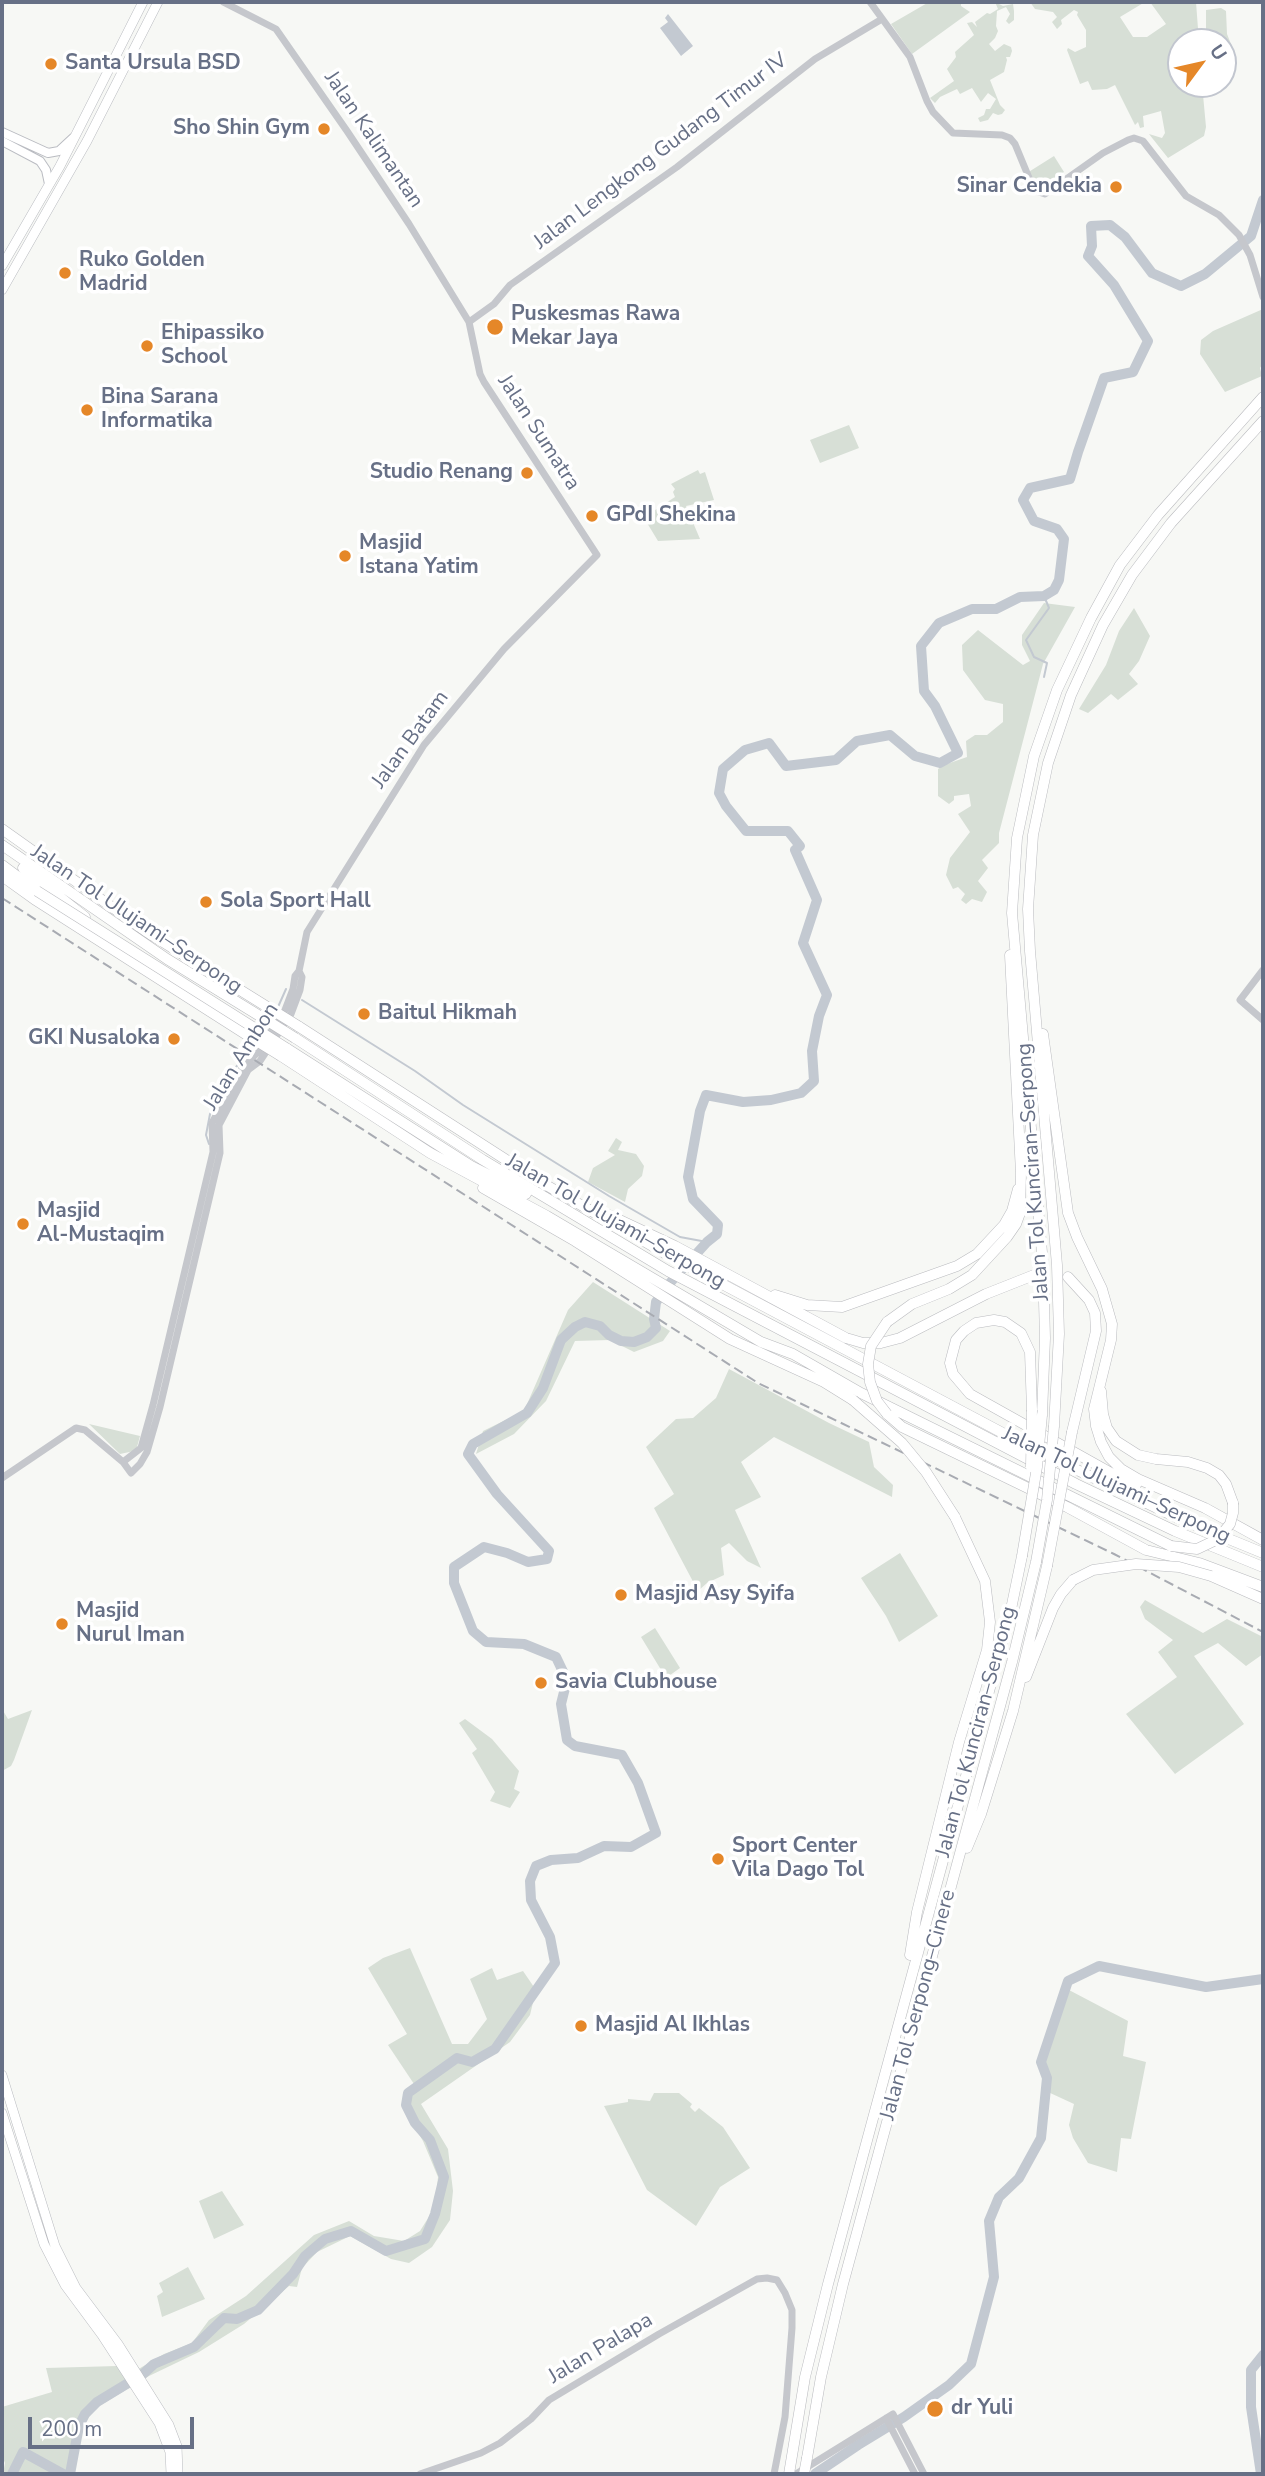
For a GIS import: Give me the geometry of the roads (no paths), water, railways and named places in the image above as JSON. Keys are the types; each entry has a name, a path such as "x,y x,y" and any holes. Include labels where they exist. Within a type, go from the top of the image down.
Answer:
{"highway":[{"name":"Jalan Tol Kunciran–Serpong","path":"902,2004 1010,1614 1030,1509 1042,1415 1045,1338 1043,1264 1012,913 1017,838 1034,756 1057,690 1120,565 1158,515 1263,397"},
{"path":"1186,1501 1121,1469 1110,1457 1096,1426 1094,1409 1111,1340 1112,1324 1102,1289 1068,1213 1030,951 1028,909 1033,835 1048,763 1071,695 1103,625 1132,575 1171,523 1263,421"},
{"path":"2,821 72,880"},
{"name":"Jalan Tol Ulujami–Serpong","path":"2,830 147,932 539,1181 675,1259 1031,1448 1168,1514 1263,1553"},
{"path":"2,847 41,883 188,997"},
{"name":"Jalan Tol Ulujami–Serpong","path":"2,847 167,959 483,1160 668,1271 1076,1484 1263,1567"},
{"path":"2,865 500,1199 575,1241 686,1298 761,1342 793,1354 861,1393 1171,1546 1197,1549 1218,1539 1230,1524 1233,1513 1233,1503 1226,1484 1208,1468 1188,1462 1138,1455 1116,1441 1107,1428 1103,1414 1102,1373"},
{"path":"2,876 247,1035 283,1052 471,1167 583,1222"},
{"path":"1012,913 1010,955 1021,1173 1020,1213 1007,1237 972,1275 948,1289 912,1304 887,1322 872,1346 868,1364 870,1382 877,1401 902,1427 1019,1483 1146,1550 1199,1563 1263,1587"},
{"name":"Jalan Tol Serpong–Cinere","path":"804,2474 821,2377 843,2284 1022,1622 1047,1500 1059,1334 1057,1265 1030,951"},
{"path":"754,1289 807,1305 842,1307 957,1266 977,1254 1004,1225 1012,1211 1021,1173"},
{"path":"539,1181 675,1246 846,1338 863,1343 881,1343 900,1338 986,1294 1034,1275"},
{"path":"1013,1711 1047,1566 1072,1432 1096,1331 1095,1313 1089,1300 1068,1277"},
{"path":"649,1281 678,1306 730,1339 824,1382 853,1400 902,1443 926,1472 955,1517 985,1581 990,1622 987,1650 959,1742 917,1912 902,2004"},
{"path":"1030,1509 1031,1410 1030,1352 1027,1342 1014,1327 995,1320 985,1320 976,1323 956,1340 950,1363 953,1374 970,1394 1000,1411 1024,1424 1113,1474 1147,1489 1205,1508 1263,1540"},
{"path":"950,1890 981,1814 1013,1711 1053,1608 1073,1580 1093,1570 1136,1564 1179,1567 1211,1576 1263,1600"},
{"name":"Jalan Tol Serpong–Cinere","path":"792,2472 806,2377 818,2324 902,2004"}],"main road":[{"path":"2,266 75,136 143,2"},
{"path":"2,290 106,105 158,2"},
{"path":"2,132 48,153 59,151 75,136"},
{"path":"2,141 40,161 46,170 49,184"},
{"path":"2,2075 41,2208 65,2270 140,2387 167,2440 171,2474"},
{"path":"15,2116 3,2116 44,2244 65,2285 130,2370"},
{"path":"140,2387 175,2436 178,2474"}],"street":[{"name":"Jalan Kalimantan","path":"223,2 271,26 281,35 409,224 469,322"},
{"path":"870,2 906,50 927,101 946,127 957,135 1002,135 1010,138 1015,144 1031,185 1040,193 1049,192 1103,153 1128,140 1138,139 1147,145 1185,196 1219,215 1242,240 1250,255 1263,297"},
{"name":"Jalan Lengkong Gudang Timur IV","path":"469,322 494,304 508,287 677,167 815,59 882,19"},
{"name":"Jalan Sumatra","path":"469,322 484,382 595,557"},
{"name":"Jalan Batam","path":"299,971 307,932 416,755 504,649 595,557"},
{"path":"1263,970 1240,999 1263,1020"},
{"name":"Jalan Ambon","path":"299,971 302,977 300,990 291,1014 260,1061 248,1070 219,1125 220,1153 147,1452 138,1468 131,1473 122,1462 141,1448 153,1405 213,1152 212,1123 242,1068 257,1054 285,1010 299,971"},
{"path":"2,1478 76,1428 85,1430 122,1462"},
{"name":"Jalan Palapa","path":"420,2474 481,2453 500,2443 522,2427 549,2400 757,2279 767,2278 776,2280 792,2310 785,2417 774,2474"},
{"path":"792,2472 890,2417 915,2474"},
{"path":"895,2427 924,2474"}],"waterway":[{"path":"70,2474 79,2426 85,2414 97,2402 143,2374 154,2364 194,2347 224,2318 237,2319 258,2310 293,2274 305,2256 325,2239 351,2231 386,2251 425,2239 435,2214 444,2177 430,2140 415,2123 406,2105 408,2093 457,2058 472,2062 495,2049 555,1963 550,1937 531,1900 530,1881 536,1866 551,1860 578,1858 604,1846 631,1847 656,1833 638,1783 622,1755 575,1746 567,1740 561,1704 567,1680 556,1657 524,1644 486,1642 473,1631 454,1583 454,1567 484,1547 528,1562 547,1559 549,1551 497,1494 468,1454 473,1444 527,1413 543,1388 561,1340 575,1327 585,1322 600,1326 621,1341 634,1342 647,1337 656,1328 656,1302 669,1284 717,1234 718,1225 693,1199 688,1177 700,1111 706,1095 743,1102 771,1100 801,1093 814,1081 812,1051 819,1016 827,995 803,943 817,900 795,850 800,846 788,831 746,831 726,806 719,793 723,769 745,750 769,743 786,766 836,760 857,741 890,735 915,756 940,763 958,753 935,706 924,691 921,646 939,623 972,609 996,609 1020,597 1044,596 1054,590 1059,580 1064,539 1057,529 1034,521 1023,500 1030,488 1070,479 1104,378 1133,372 1148,341 1114,285 1088,256 1092,246 1091,226 1110,225 1125,237 1152,273 1181,286 1205,274 1251,236 1263,200"},
{"path":"1044,596 1049,608 1026,640 1034,657 1047,663 1044,677"},
{"path":"278,1007 286,989"},
{"path":"302,1000 609,1196 680,1237 707,1242"},
{"path":"209,1144 206,1135 210,1114 236,1067 255,1045"},
{"path":"815,2474 904,2417 949,2385 971,2364 994,2277 989,2221 999,2197 1019,2178 1041,2138 1047,2078 1041,2062 1068,1981 1099,1966 1206,1987 1263,1979"},
{"path":"1261,2474 1251,2407 1251,2370 1263,2355"},
{"path":"12,2474 23,2452 63,2474"}],"railway":[{"path":"2,898 758,1383 1114,1554 1263,1632"}],"place":[{"name":"Santa Ursula BSD","path":"51,64"},
{"name":"Sho Shin Gym","path":"324,129"},
{"name":"Sinar Cendekia","path":"1116,187"},
{"name":"Ruko Golden Madrid","path":"65,273"},
{"name":"Puskesmas Rawa Mekar Jaya","path":"495,327"},
{"name":"Ehipassiko School","path":"147,346"},
{"name":"Bina Sarana Informatika","path":"87,410"},
{"name":"Studio Renang","path":"527,473"},
{"name":"GPdI Shekina","path":"592,516"},
{"name":"Masjid Istana Yatim","path":"345,556"},
{"name":"Sola Sport Hall","path":"206,902"},
{"name":"Baitul Hikmah","path":"364,1014"},
{"name":"GKI Nusaloka","path":"174,1039"},
{"name":"Masjid Al-Mustaqim","path":"23,1224"},
{"name":"Masjid Asy Syifa","path":"621,1595"},
{"name":"Masjid Nurul Iman","path":"62,1624"},
{"name":"Savia Clubhouse","path":"541,1683"},
{"name":"Sport Center Vila Dago Tol","path":"718,1859"},
{"name":"Masjid Al Ikhlas","path":"581,2026"},
{"name":"dr Yuli","path":"935,2409"}]}
